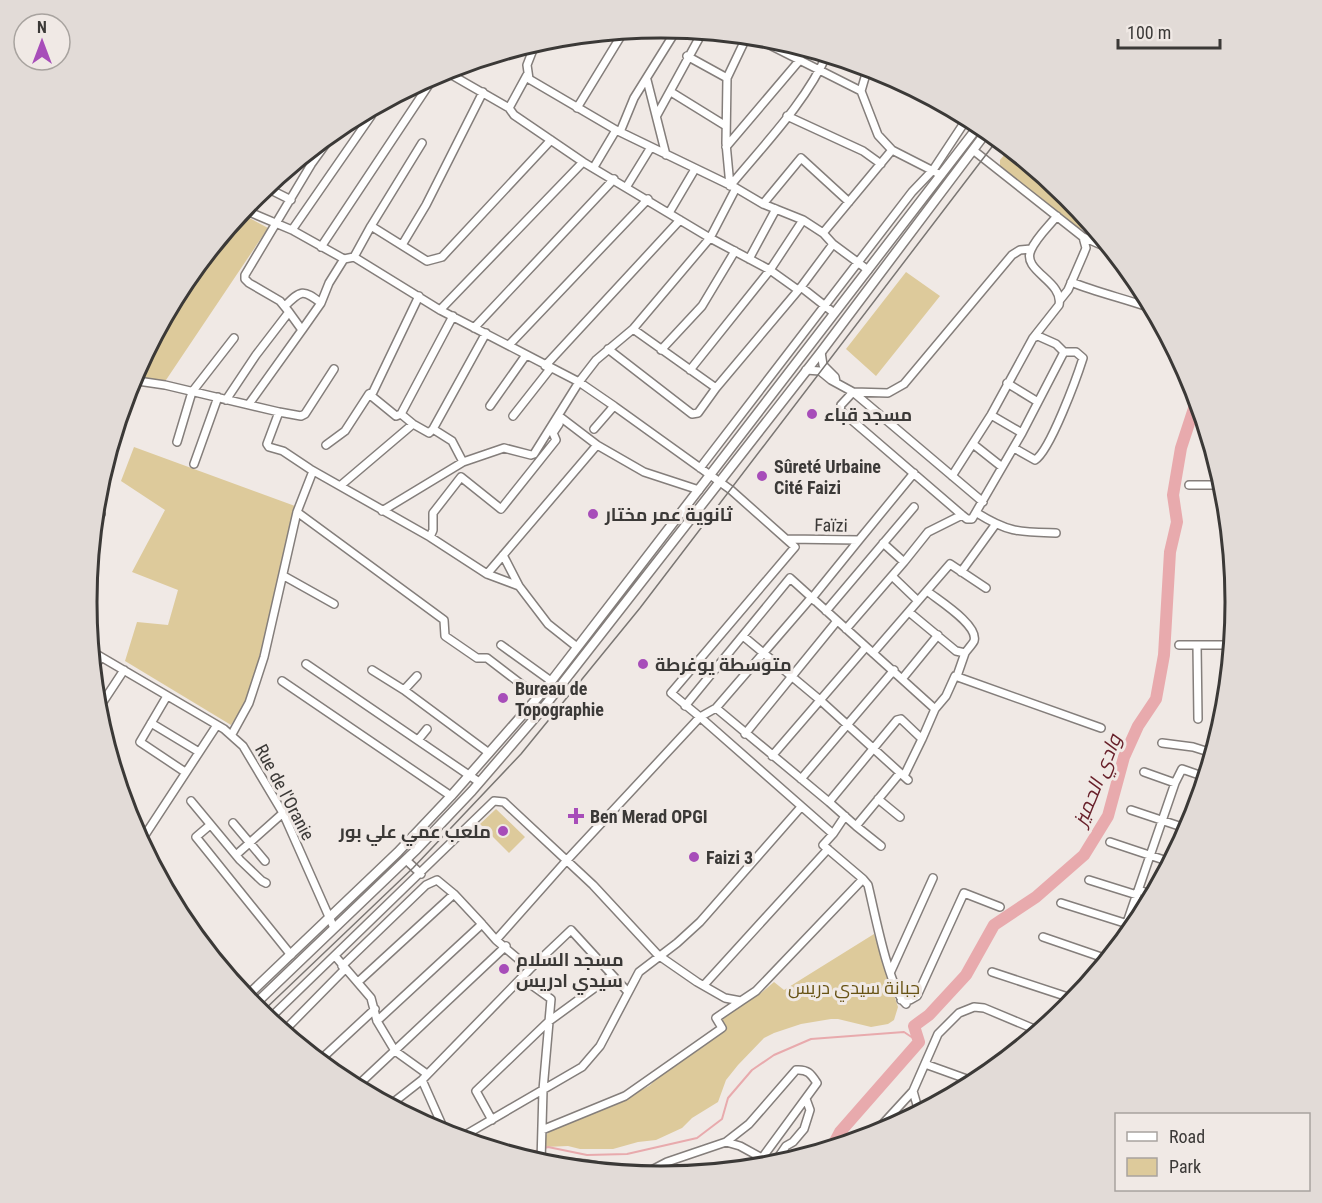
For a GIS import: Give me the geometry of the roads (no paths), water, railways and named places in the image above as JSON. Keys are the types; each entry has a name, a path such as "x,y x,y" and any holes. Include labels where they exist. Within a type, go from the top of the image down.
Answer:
{"main road":[{"path":"253,990 398,852 470,775 538,697 868,270 935,182 939,172 973,132"},
{"path":"261,999 406,860 479,782 576,668 821,352 982,138"},
{"path":"939,172 953,176"},
{"path":"935,182 943,189"}],"street":[{"path":"594,167 618,131 634,98 672,38"},
{"path":"577,108 619,39"},
{"path":"657,115 698,39"},
{"path":"733,187 726,147 726,78 748,44"},
{"path":"782,51 861,91"},
{"path":"531,53 526,65 529,80 618,131 763,204 803,220 824,233 833,244 868,270"},
{"path":"726,147 799,61 801,55"},
{"path":"687,56 726,78"},
{"path":"430,537 433,530 433,513 461,477 490,503 501,509 556,440 553,433 579,382 596,360 633,329 710,238 733,187 820,71 824,62"},
{"path":"509,108 527,75"},
{"path":"455,76 509,108 514,115 583,162 627,186 710,238 770,270 834,313"},
{"path":"865,76 861,91 878,135 892,150 939,172"},
{"path":"647,80 666,154"},
{"path":"321,247 426,89"},
{"path":"402,245 426,205 483,92"},
{"path":"671,92 726,126"},
{"path":"787,116 863,151 881,164"},
{"path":"292,230 368,120"},
{"path":"700,468 912,192 939,172 963,126"},
{"path":"371,226 427,261 442,257 551,140"},
{"path":"249,404 321,303 328,283 344,260 354,257 422,143"},
{"path":"627,186 651,147"},
{"path":"824,233 892,150"},
{"path":"973,150 1083,237 1095,242"},
{"path":"302,330 287,309 244,278 274,223 291,200 317,155"},
{"path":"763,204 801,158 849,202"},
{"path":"441,310 583,162"},
{"path":"669,213 695,169"},
{"path":"474,328 615,179"},
{"path":"274,191 291,200"},
{"path":"509,345 648,199"},
{"path":"749,259 776,209"},
{"path":"252,213 292,230 344,260"},
{"path":"1056,216 1031,249 1029,256 1031,264 1057,290 1060,300"},
{"path":"513,416 548,367 680,220"},
{"path":"690,370 770,270 803,220"},
{"path":"952,476 991,415 1033,338 1059,305 1086,248 1083,237"},
{"path":"608,349 692,414 698,413 833,244"},
{"path":"1031,249 1020,250 1012,255 903,384 888,393 853,392 841,405 841,413 970,520 974,518 1014,448 1064,352"},
{"path":"661,350 702,306 735,251"},
{"path":"354,257 441,310 579,382 731,490 795,547 671,693 833,834"},
{"path":"1071,282 1098,293 1139,304"},
{"path":"226,400 300,292 304,292 321,303"},
{"path":"326,445 345,431 369,394 373,392 419,296"},
{"path":"369,394 396,416 401,414 453,316"},
{"path":"633,329 716,388"},
{"path":"401,414 429,433 486,333"},
{"path":"1014,448 1035,460 1040,457 1066,404 1083,358 1077,352 1064,352 1056,344 1038,336 1033,338"},
{"path":"177,442 192,392 234,338"},
{"path":"821,352 824,370 836,382 853,392 983,502"},
{"path":"490,406 526,355"},
{"path":"142,382 301,416 305,414 334,369"},
{"path":"806,370 824,370"},
{"path":"1007,383 1038,402"},
{"path":"860,398 866,392"},
{"path":"194,464 218,397"},
{"path":"594,429 614,406"},
{"path":"279,412 267,444 269,447 283,451 313,471 430,537 487,574 519,586"},
{"path":"991,415 1022,433"},
{"path":"560,418 597,445 644,472 699,490"},
{"path":"382,511 463,462 504,448 534,454 560,418"},
{"path":"340,486 413,424"},
{"path":"433,429 452,441 463,462"},
{"path":"973,444 1002,467"},
{"path":"487,574 597,445"},
{"path":"232,734 249,704 264,657 297,512 313,471"},
{"name":"Faïzi","path":"787,539 859,540 914,473"},
{"path":"1189,485 1213,485"},
{"path":"826,611 914,507"},
{"path":"297,512 444,620 445,636 477,658 487,658 538,697"},
{"path":"977,513 995,525 1017,532 1056,533"},
{"path":"846,629 928,532 962,515"},
{"path":"961,572 995,525"},
{"path":"496,940 700,717 716,708 812,598 859,540"},
{"path":"883,543 904,562"},
{"path":"502,555 519,586 548,624 577,647"},
{"path":"873,653 950,564 986,588"},
{"path":"284,576 334,604"},
{"path":"892,576 918,601"},
{"path":"685,706 790,578 837,621"},
{"path":"856,826 878,799 904,776 935,709 946,696 957,676 965,653 974,641 974,633 968,623 927,591"},
{"path":"812,598 935,709"},
{"path":"909,612 956,651 965,653"},
{"path":"745,734 837,621"},
{"path":"902,679 938,635"},
{"path":"743,636 820,700 904,776"},
{"path":"501,645 551,681"},
{"path":"1179,645 1223,645"},
{"path":"1197,645 1198,719"},
{"path":"772,756 866,647"},
{"name":"Rue de l'Oranie","path":"102,657 232,734 243,746 283,813 334,928"},
{"path":"306,664 479,782"},
{"path":"106,698 124,670"},
{"path":"372,670 404,690 489,753"},
{"path":"801,779 894,670"},
{"path":"404,690 417,676"},
{"path":"957,676 981,687 1101,728"},
{"path":"282,681 451,796"},
{"path":"167,696 140,742 185,772"},
{"path":"716,708 880,846"},
{"path":"829,802 895,722 900,719 922,739"},
{"path":"151,723 199,752"},
{"path":"147,832 217,725"},
{"path":"418,740 427,729"},
{"path":"1162,743 1205,751"},
{"path":"1134,908 1175,783 1182,769 1198,774"},
{"path":"1144,772 1175,783"},
{"path":"878,799 900,817"},
{"path":"191,801 236,855 266,883"},
{"path":"275,1013 494,801 500,801 507,806 567,860 658,956 725,998 741,1001"},
{"path":"470,1132 582,1066 594,1053 611,1026 627,991 639,972 700,922 801,807"},
{"path":"1131,810 1178,825"},
{"path":"236,855 283,813"},
{"path":"845,816 823,846 868,885 891,971 903,1002 917,996 964,893 1000,907"},
{"path":"233,823 266,861"},
{"path":"210,825 196,837 291,955"},
{"path":"1110,842 1163,859"},
{"path":"704,985 828,849"},
{"path":"406,860 426,885"},
{"path":"891,971 933,878"},
{"path":"542,1130 625,1096 722,1028 716,1018 764,983 863,879"},
{"path":"289,1026 426,885 438,880 496,940 506,946 530,969"},
{"path":"1089,880 1143,894"},
{"path":"358,982 454,894"},
{"path":"1061,903 1124,923"},
{"path":"377,1022 482,924"},
{"path":"397,1099 424,1077 571,930 627,991"},
{"path":"1043,937 1099,956"},
{"path":"364,1080 506,946"},
{"path":"335,956 371,998 377,1022 395,1052 424,1077 441,1121"},
{"path":"992,972 1064,996"},
{"path":"492,1120 476,1091 548,1022 611,976"},
{"path":"523,979 551,999 543,1090 541,1152"},
{"path":"889,1117 914,1091 938,1034 959,1012 974,1007 984,1008 1031,1028"},
{"path":"326,1055 375,1009"},
{"path":"925,1064 962,1077"},
{"path":"661,1166 677,1158 726,1142 749,1124 796,1070 804,1069 817,1083 763,1156"},
{"path":"914,1091 917,1103"},
{"path":"782,1152 804,1129 810,1110 806,1099"},
{"path":"726,1142 740,1146 760,1157"},
{"path":"677,1158 678,1165"}],"waterway":[{"name":"وادي الحميز","path":"837,1137 919,1042 914,1026 929,1015 966,975 994,925 1036,897 1084,855 1108,816 1124,757 1138,726 1156,699 1164,655 1170,552 1177,522 1173,495 1181,448 1192,413"},
{"path":"535,1151 548,1147 587,1155 627,1154 697,1138 722,1119 728,1098 752,1070 774,1055 811,1039 904,1032 919,1042"}],"tram line":[{"path":"268,1006 413,868 521,754 640,608 993,146"}],"place":[{"name":"مسجد قباء","path":"812,414"},
{"name":"Sûreté Urbaine Cité Faizi","path":"762,476"},
{"name":"ثانوية عمر مختار","path":"593,514"},
{"name":"متوسطة يوغرطة","path":"643,664"},
{"name":"Bureau de Topographie","path":"503,698"},
{"name":"Ben Merad OPGI","path":"576,816"},
{"name":"ملعب عمي علي بور","path":"503,831"},
{"name":"Faizi 3","path":"694,857"},
{"name":"مسجد السلام سيدي ادريس","path":"504,969"}],"park label":[{"name":"جبانة سيدي دريس","path":"854,987"}]}
